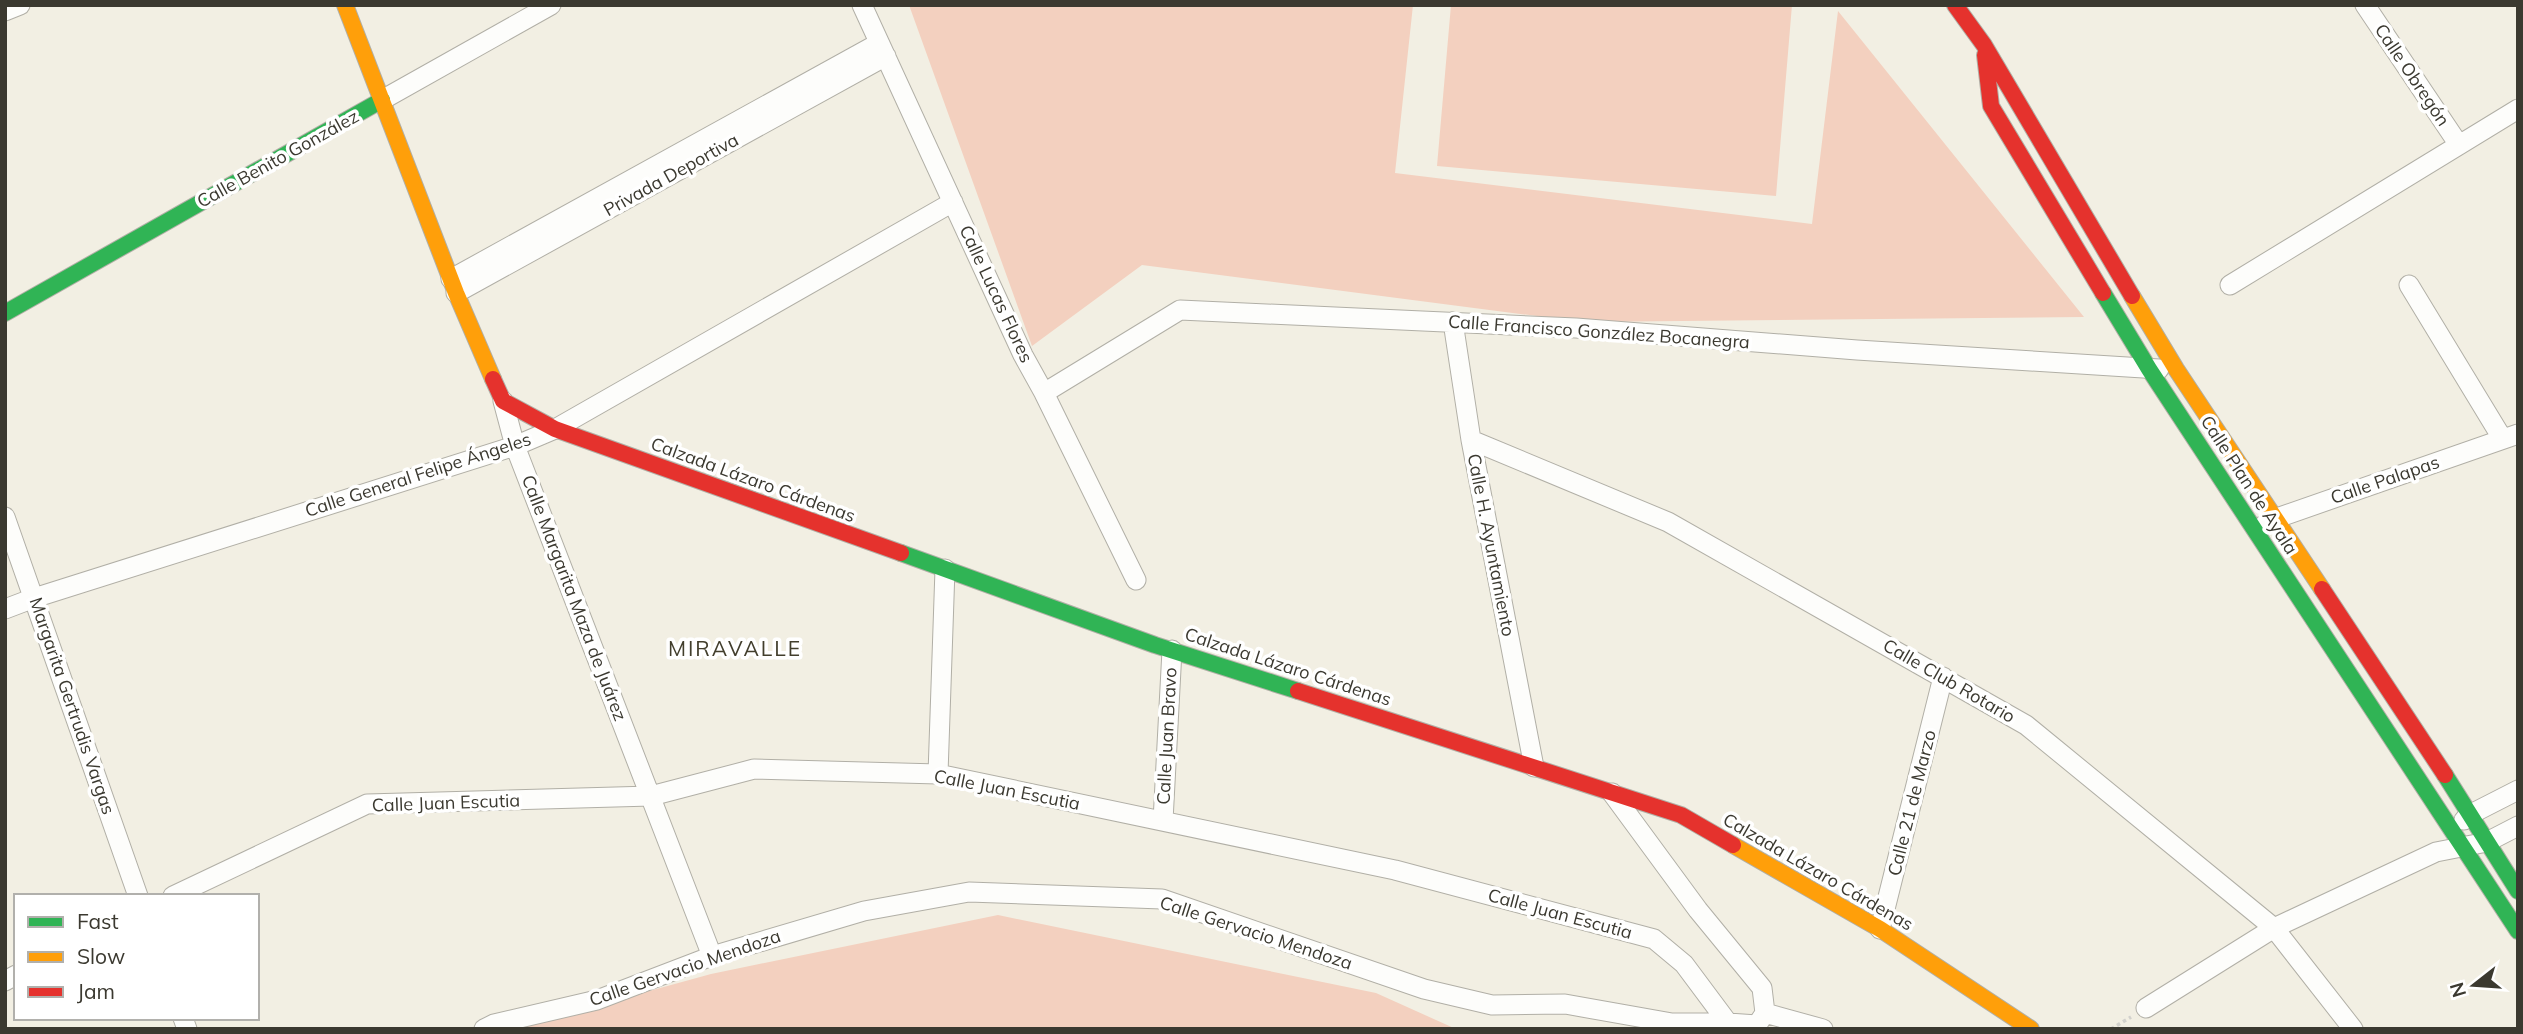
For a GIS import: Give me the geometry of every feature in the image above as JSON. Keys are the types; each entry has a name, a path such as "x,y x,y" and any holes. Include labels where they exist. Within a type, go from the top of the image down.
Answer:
{"street":[{"path":"5,11 20,5"},
{"name":"Calle Margarita Maza de Juárez","path":"345,5 454,286 503,401 515,446 712,956"},
{"name":"Calle Benito González","path":"5,313 551,5"},
{"name":"Calle Lucas Flores","path":"862,5 1023,355 1136,580"},
{"name":"Calle Plan de Ayala","path":"1955,5 1984,45 2176,369 2471,814 2518,891"},
{"name":"Calle Obregón","path":"2365,5 2459,145"},
{"name":"Calle Plan de Ayala","path":"1984,45 1992,106 2149,369 2518,931"},
{"name":"Privada Deportiva","path":"454,286 882,50"},
{"path":"2230,285 2518,109"},
{"name":"Calle General Felipe Ángeles","path":"5,609 515,446 555,429 953,202"},
{"path":"2409,285 2510,436"},
{"name":"Calle Francisco González Bocanegra","path":"1044,393 1180,310 1576,328 2176,369"},
{"name":"Calle H. Ayuntamiento","path":"1453,322 1471,440 1534,767"},
{"name":"Calzada Lázaro Cárdenas","path":"503,401 555,429 1172,650 1681,815 1880,929 2031,1029"},
{"name":"Calle Palapas","path":"2255,530 2274,519 2510,436"},
{"name":"Calle Club Rotario","path":"1471,440 1668,522 2026,725 2274,928 2353,1029"},
{"name":"Margarita Gertrudis Vargas","path":"5,517 137,894"},
{"path":"937,774 945,569"},
{"name":"Calle Juan Bravo","path":"1163,821 1172,650"},
{"name":"Calle 21 de Marzo","path":"1880,929 1943,677"},
{"name":"Calle Juan Escutia","path":"177,894 367,804 651,796 754,769 937,774 1395,870 1654,939 1684,964 1728,1023"},
{"path":"2436,852 2453,830 2471,814 2518,790"},
{"path":"1612,793 1698,910 1762,988 1765,1013 1823,1029"},
{"path":"2146,1008 2274,928 2436,852 2487,842 2518,826"},
{"name":"Calle Gervacio Mendoza","path":"484,1029 494,1024 597,1000 712,956 864,911 969,892 1162,899 1424,989 1492,1005 1564,1004 1672,1023 1757,1026 1765,1013"}],"shaded area":[{"path":"909,5 1413,5 1395,173 1812,224 1838,11 2084,317 1583,322 1142,265 1032,346"},
{"path":"1451,5 1792,5 1776,196 1437,166"},
{"path":"998,915 1376,993 1456,1029 511,1029 711,974"}],"traffic: fast":[{"path":"5,313 382,100"},
{"path":"2103,293 2149,369 2518,931"},
{"path":"901,553 1155,645 1298,691"},
{"path":"2445,775 2518,891"}],"traffic: slow":[{"path":"345,5 456,293 493,379"},
{"path":"2132,296 2176,369 2322,589"},
{"path":"1733,845 1880,929 2031,1029"}],"traffic: jam":[{"path":"1955,5 1984,45 2132,296"},
{"path":"1985,55 1991,106 2103,293"},
{"path":"493,379 503,401 555,429 901,553"},
{"path":"2322,589 2445,775"},
{"path":"1298,691 1681,815 1733,845"}],"district":[{"name":"MIRAVALLE","path":"735,649"}]}
